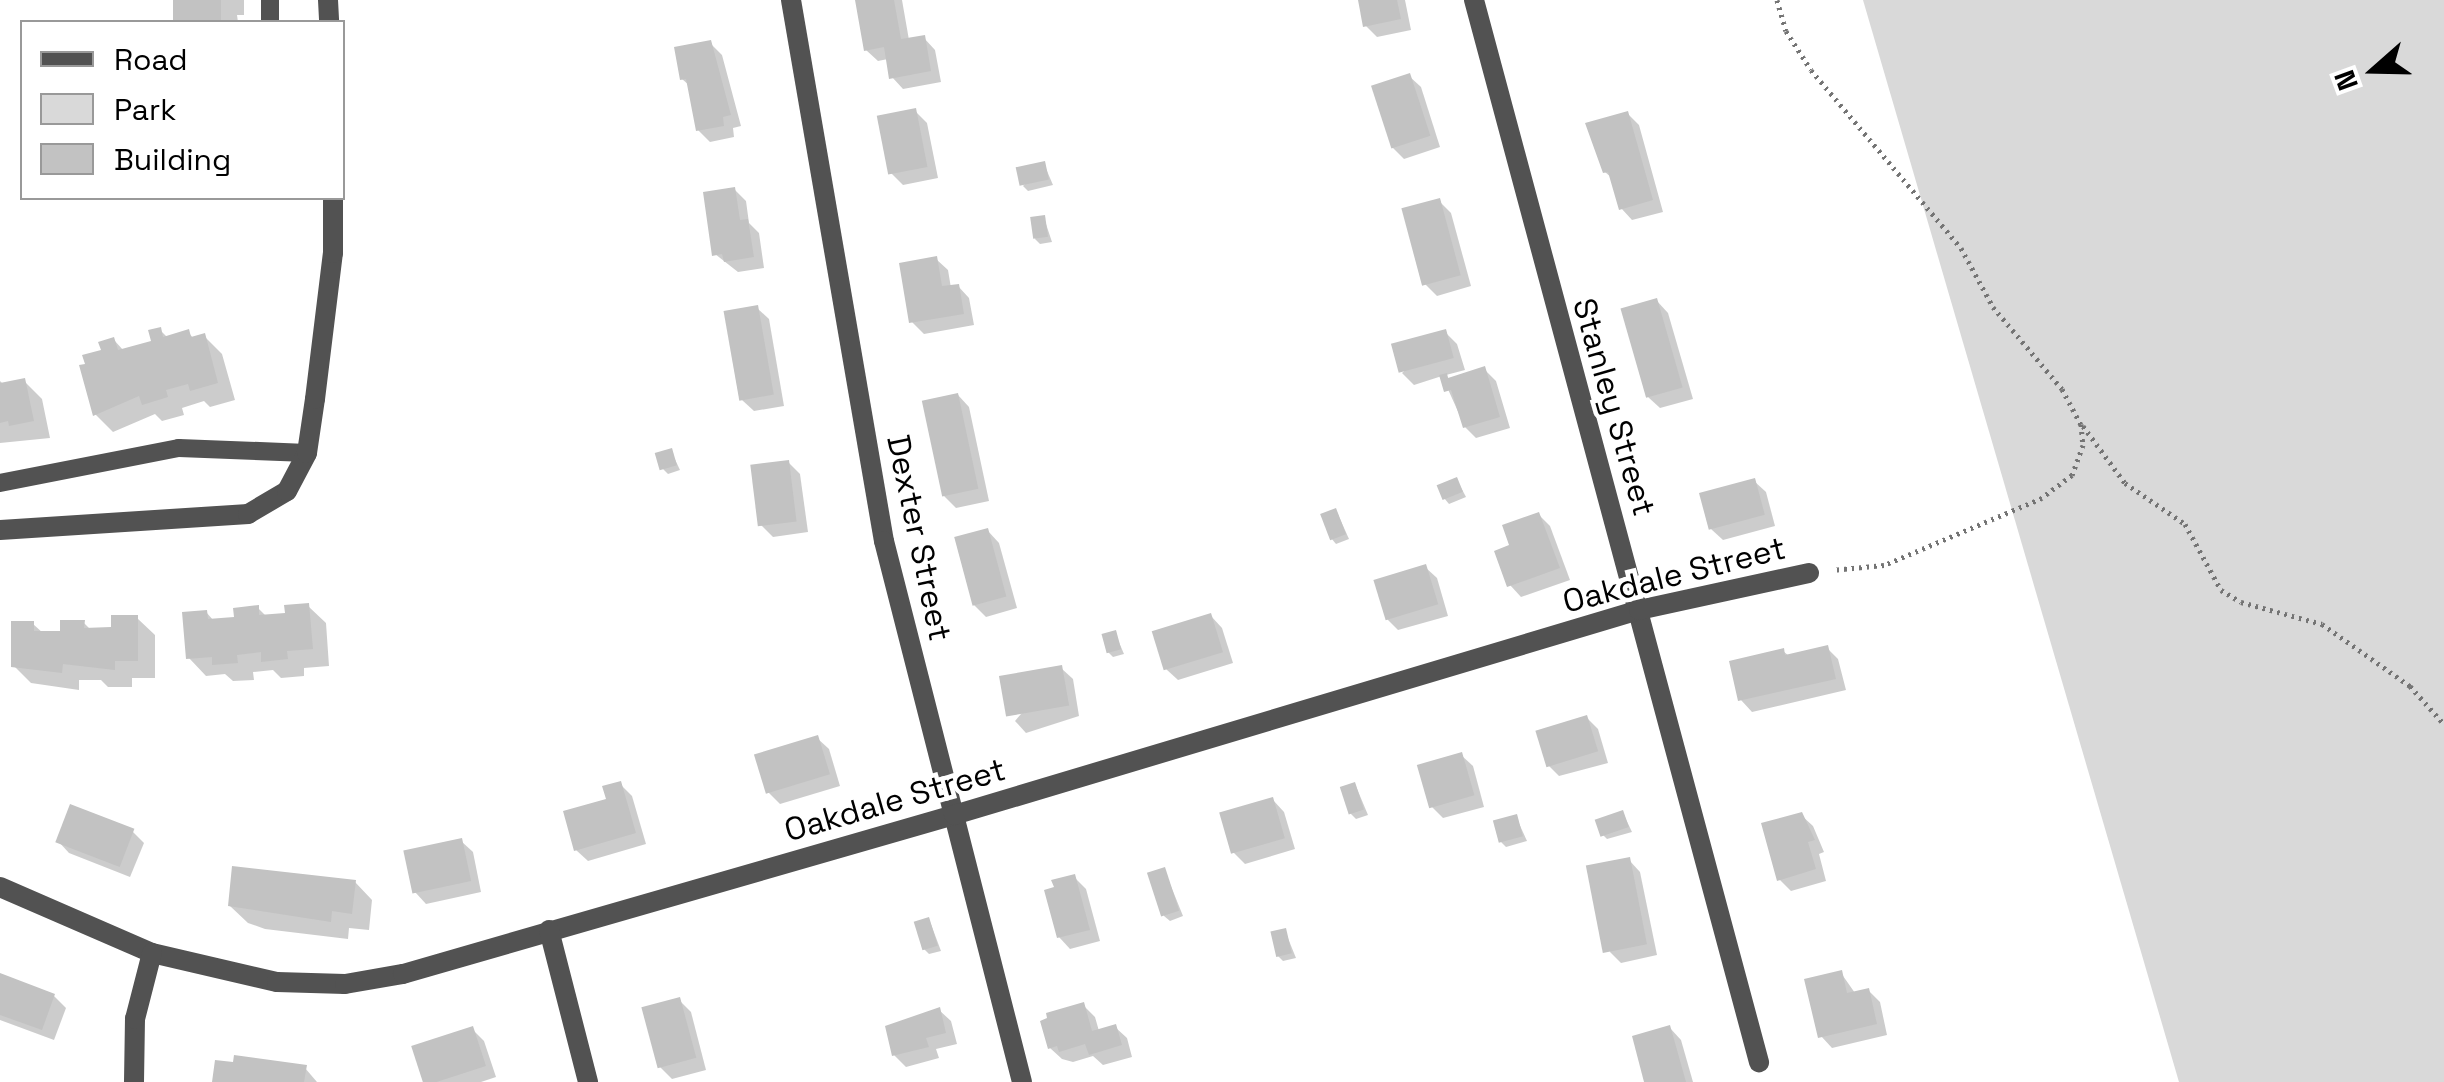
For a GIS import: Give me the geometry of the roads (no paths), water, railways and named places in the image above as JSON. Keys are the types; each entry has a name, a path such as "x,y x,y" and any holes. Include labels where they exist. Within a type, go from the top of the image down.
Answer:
{"street":[{"name":"Dexter Street","path":"791,0 884,541 1022,1082"},
{"name":"Stanley Street","path":"1474,0 1760,1062"},
{"path":"0,530 248,514 287,491 307,453 333,252 332,200"},
{"name":"Oakdale Street","path":"0,887 152,953 277,982 346,984 404,974 1640,610 1809,572"},
{"path":"549,930 588,1082"},
{"path":"134,1082 136,1019 152,953"}],"lane":[{"path":"0,483 180,448 307,453"}]}
